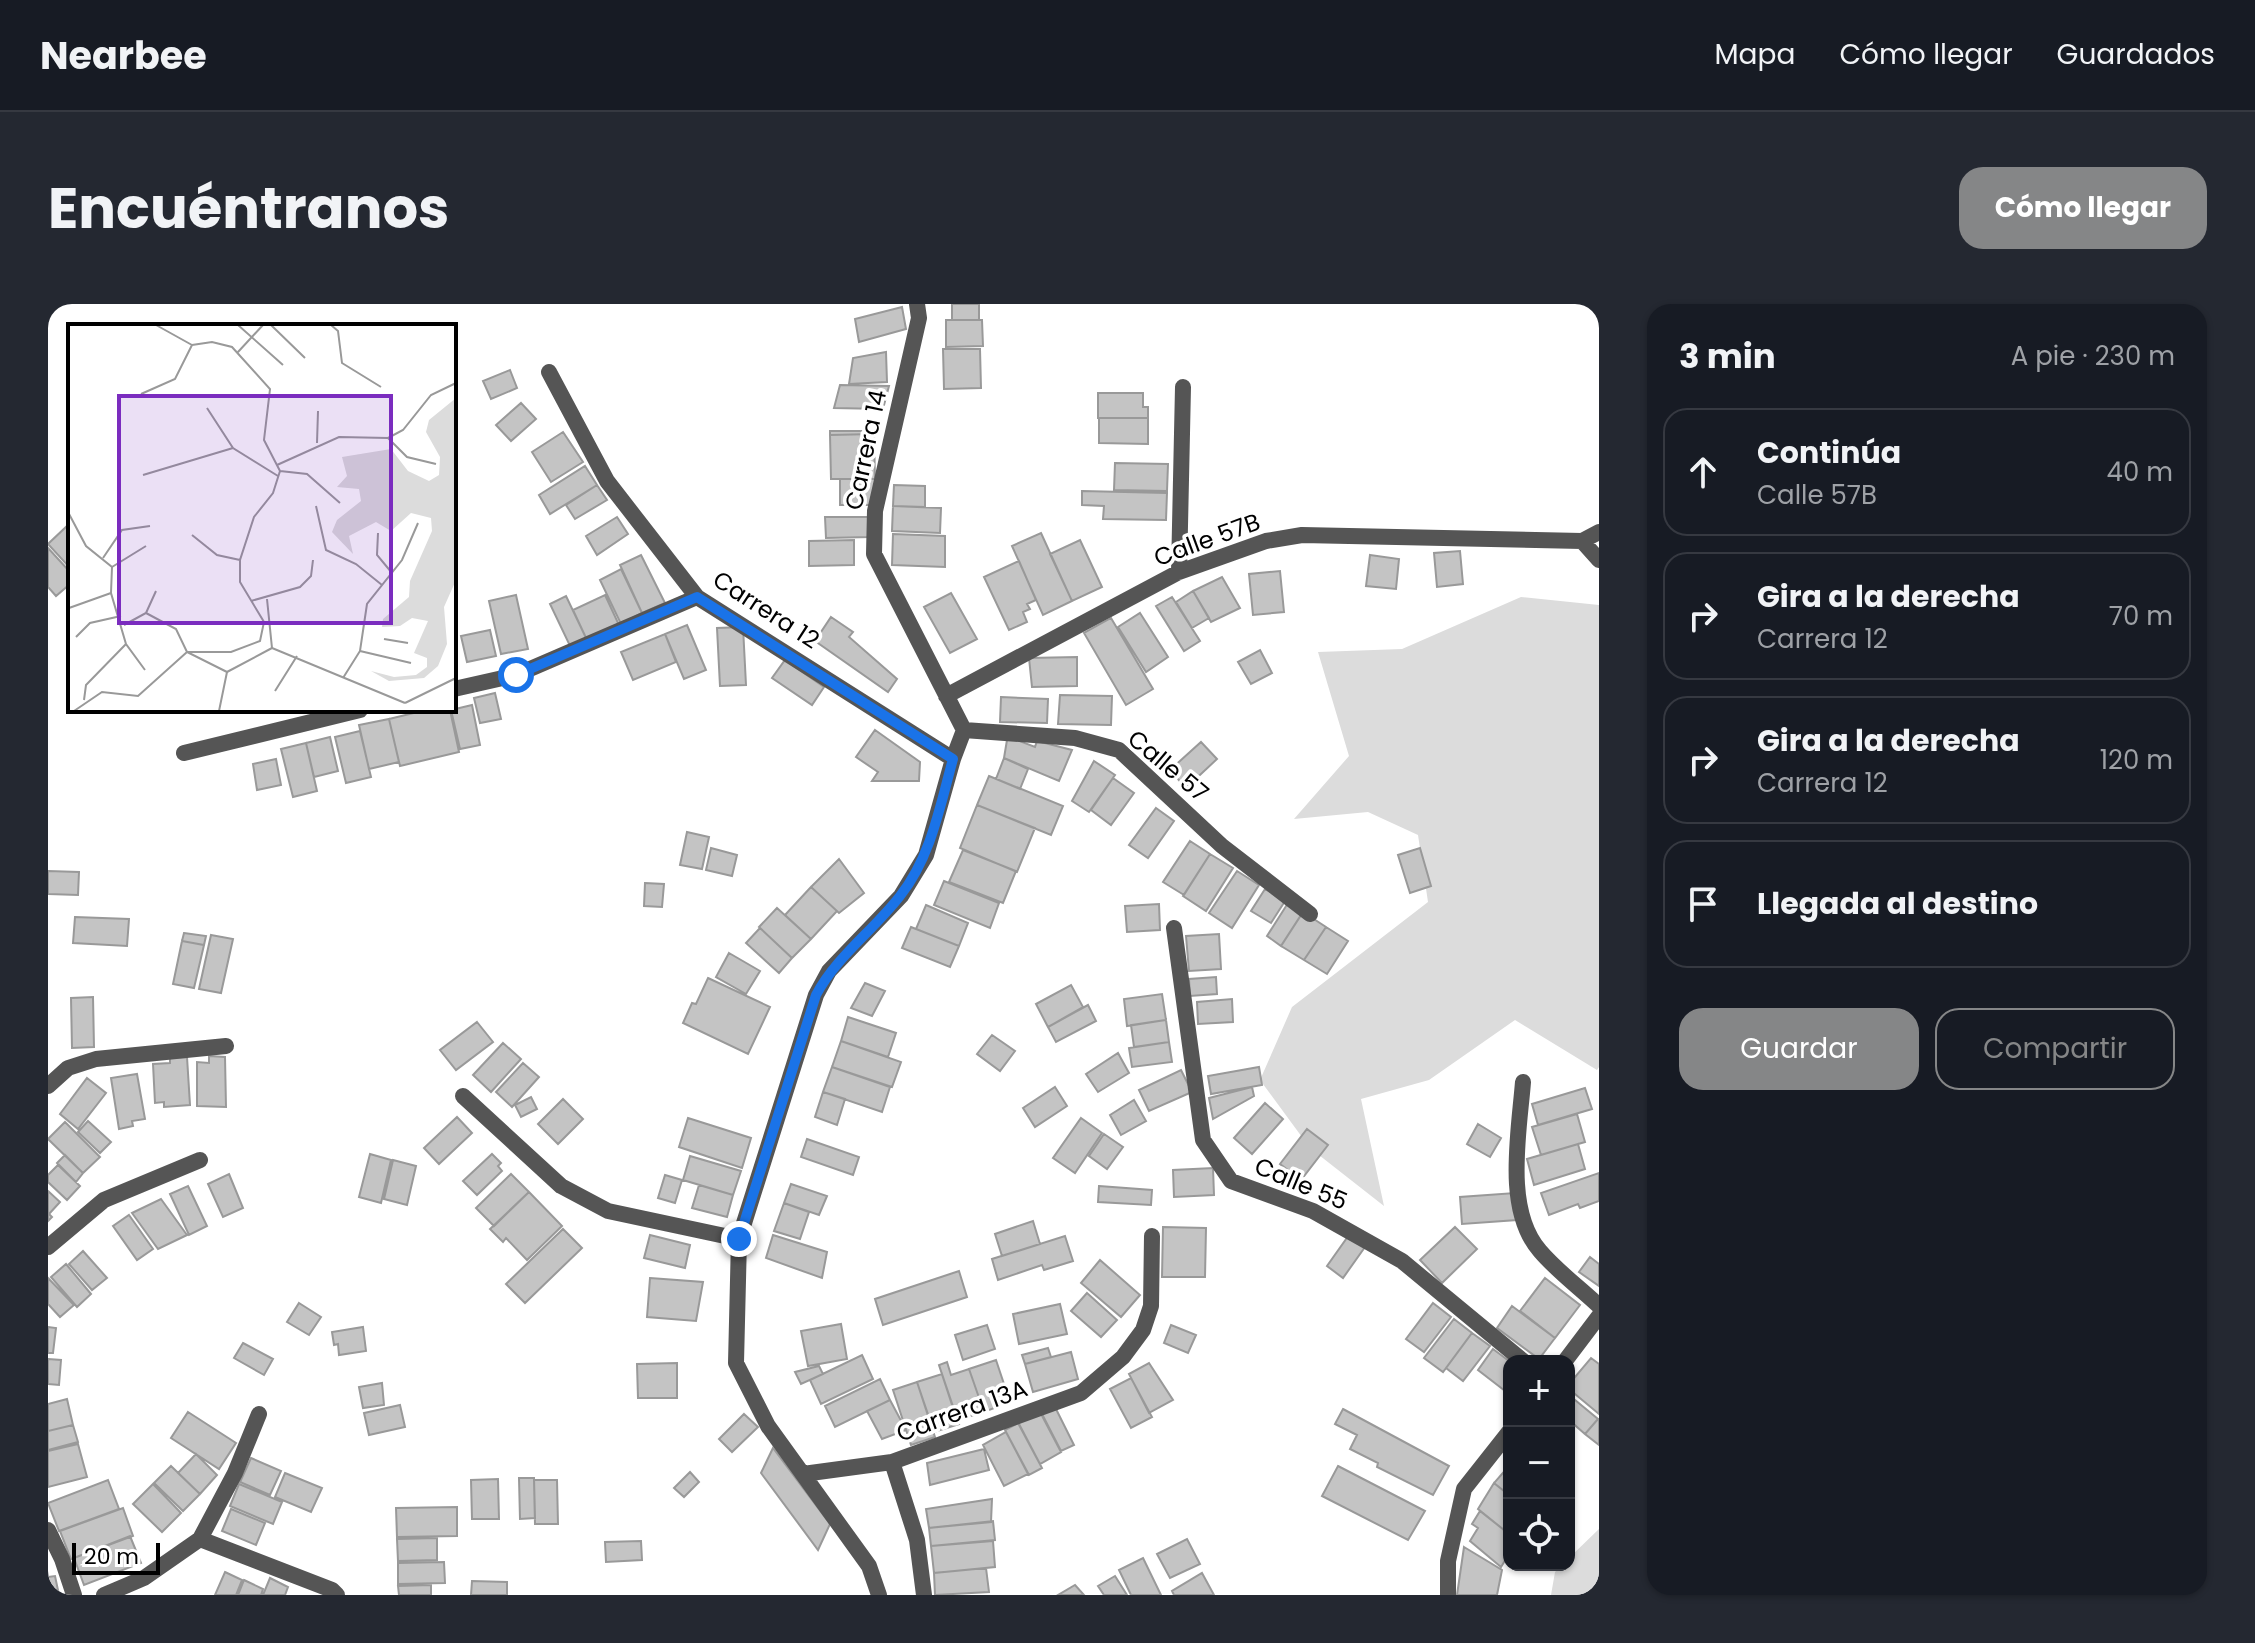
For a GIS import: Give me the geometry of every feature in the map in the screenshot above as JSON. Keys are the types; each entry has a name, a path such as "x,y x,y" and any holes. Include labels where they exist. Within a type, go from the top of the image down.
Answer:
{"street":[{"name":"Carrera 14","path":"917,304 919,318 875,511 874,554 964,730"},
{"name":"Carrera 12","path":"549,372 607,481 697,597 953,759"},
{"path":"1179,572 1183,387"},
{"path":"1599,532 1582,541 1599,560"},
{"name":"Calle 57B","path":"946,696 1179,572 1266,541 1302,535 1582,541"},
{"path":"456,689 516,675 697,597"},
{"path":"184,753 352,712"},
{"path":"879,1595 869,1566 768,1426 736,1363 739,1239 816,995 829,971 901,896 926,855 964,730"},
{"name":"Calle 57","path":"964,730 1075,738 1119,750 1222,846 1310,914"},
{"name":"Calle 55","path":"1174,928 1203,1140 1231,1181 1313,1211 1402,1261 1516,1355"},
{"path":"48,1086 68,1068 96,1059 226,1046"},
{"path":"1523,1082 1517,1163 1519,1208 1538,1250 1599,1306"},
{"path":"463,1096 561,1186 608,1211 739,1239"},
{"path":"48,1247 104,1200 200,1160"},
{"name":"Carrera 13A","path":"803,1474 892,1462 1081,1393 1123,1357 1143,1330 1151,1306 1152,1236"},
{"path":"1570,1355 1599,1316"},
{"path":"104,1595 144,1578 200,1539 235,1473 259,1414"},
{"path":"1448,1595 1448,1561 1464,1489 1503,1440"},
{"path":"892,1462 917,1540 924,1595"},
{"path":"48,1530 55,1561 74,1595"},
{"path":"200,1539 332,1590 337,1595"}],"shaded area":[{"path":"1521,597 1599,605 1599,1067 1597,1070 1515,1020 1429,1080 1361,1099 1384,1206 1310,1148 1260,1080 1292,1007 1428,902 1418,835 1368,812 1294,819 1349,756 1318,652 1402,649"},
{"path":"1599,1529 1599,1595 1551,1595 1556,1571 1575,1571 1575,1552"}],"building":[{"path":"952,304 979,304 979,320 952,320"},
{"path":"902,307 906,329 859,342 855,319"},
{"path":"946,320 982,320 983,346 946,347"},
{"path":"943,349 980,349 981,388 944,389"},
{"path":"886,352 887,382 849,384 853,358"},
{"path":"510,370 517,388 491,399 483,381"},
{"path":"840,385 889,386 883,409 834,408"},
{"path":"1098,393 1143,393 1143,407 1148,407 1148,418 1098,418"},
{"path":"521,403 536,419 511,441 496,425"},
{"path":"1099,418 1148,418 1148,444 1099,443"},
{"path":"830,431 874,431 874,434 830,435"},
{"path":"563,432 583,462 551,482 532,452"},
{"path":"874,434 875,479 831,479 830,435"},
{"path":"1115,463 1168,464 1167,491 1114,490"},
{"path":"585,466 597,485 550,514 539,495"},
{"path":"840,479 875,479 875,505 840,505"},
{"path":"597,485 607,500 575,519 566,505"},
{"path":"894,485 925,486 925,507 893,506"},
{"path":"1082,491 1167,493 1166,520 1103,519 1104,506 1082,505"},
{"path":"893,506 941,508 940,533 892,531"},
{"path":"617,517 628,534 597,555 586,536"},
{"path":"825,517 869,517 870,537 826,538"},
{"path":"68,527 68,566 48,544"},
{"path":"1041,533 1072,601 1043,615 1012,546"},
{"path":"893,534 945,536 945,567 892,565"},
{"path":"854,540 854,565 809,566 809,541"},
{"path":"1080,540 1102,587 1072,601 1050,554"},
{"path":"48,548 68,570 68,586 56,596 48,587"},
{"path":"1460,551 1463,584 1437,587 1434,553"},
{"path":"641,555 665,603 642,613 620,565"},
{"path":"1370,555 1399,559 1396,589 1366,586"},
{"path":"1019,561 1036,600 1027,604 1030,609 1023,612 1027,622 1009,630 984,577"},
{"path":"621,569 642,613 621,624 600,580"},
{"path":"1280,571 1284,612 1253,615 1249,574"},
{"path":"1222,577 1240,608 1211,622 1193,591"},
{"path":"1193,591 1209,618 1192,628 1176,602"},
{"path":"951,593 977,639 950,653 924,607"},
{"path":"516,595 528,649 501,654 489,601"},
{"path":"605,595 619,625 587,640 573,610"},
{"path":"566,596 587,640 571,648 550,604"},
{"path":"1172,597 1200,641 1184,651 1156,606"},
{"path":"1140,613 1168,657 1146,672 1118,627"},
{"path":"831,617 853,632 849,637 897,679 888,692 815,641"},
{"path":"1111,618 1153,689 1126,705 1084,633"},
{"path":"687,625 706,670 684,679 665,634"},
{"path":"743,627 746,685 720,686 717,628"},
{"path":"490,630 496,656 467,662 461,636"},
{"path":"665,634 676,662 633,680 621,652"},
{"path":"1260,650 1272,673 1251,684 1238,662"},
{"path":"1077,657 1077,686 1032,687 1029,658"},
{"path":"785,660 824,687 812,705 772,678"},
{"path":"495,693 501,719 480,723 474,698"},
{"path":"1060,695 1112,696 1111,725 1058,724"},
{"path":"1001,697 1048,699 1047,723 1000,722"},
{"path":"472,705 480,745 460,749 451,712 456,712 456,709"},
{"path":"418,712 450,712 459,752 400,766 389,719"},
{"path":"389,719 399,762 369,769 359,725"},
{"path":"875,730 920,762 919,781 872,781 878,772 856,757"},
{"path":"360,731 371,777 346,783 335,737"},
{"path":"330,737 338,771 314,777 306,743"},
{"path":"1014,739 1035,747 1037,741 1072,750 1059,781 1004,758 1007,740"},
{"path":"1201,742 1217,759 1186,788 1170,770"},
{"path":"306,743 317,791 293,797 281,749"},
{"path":"1004,758 1028,769 1020,789 996,779"},
{"path":"276,759 281,785 257,790 253,764"},
{"path":"1094,761 1115,775 1089,812 1072,801"},
{"path":"989,776 1063,806 1051,835 977,805"},
{"path":"1113,778 1134,793 1111,825 1091,810"},
{"path":"977,805 1035,828 1017,872 960,848"},
{"path":"1156,808 1174,821 1148,858 1129,845"},
{"path":"687,832 709,837 702,869 680,865"},
{"path":"1190,841 1210,854 1184,895 1163,882"},
{"path":"711,848 737,855 732,876 706,870"},
{"path":"1420,848 1431,886 1410,893 1398,855"},
{"path":"963,850 1016,871 1003,903 949,882"},
{"path":"1210,854 1233,868 1206,911 1183,896"},
{"path":"839,859 864,893 839,913 811,887"},
{"path":"48,871 79,872 78,895 48,894"},
{"path":"1237,871 1259,885 1232,928 1209,913"},
{"path":"944,881 999,903 990,928 934,905"},
{"path":"645,883 664,884 662,907 644,906"},
{"path":"811,887 837,911 811,939 785,915"},
{"path":"1265,889 1285,901 1271,923 1251,911"},
{"path":"1288,903 1303,912 1281,946 1267,936"},
{"path":"1159,904 1160,930 1127,932 1125,906"},
{"path":"926,905 968,923 959,946 916,929"},
{"path":"777,908 811,939 792,958 759,927"},
{"path":"1303,912 1326,927 1304,960 1281,946"},
{"path":"75,917 129,919 127,946 73,943"},
{"path":"911,927 959,946 950,967 902,948"},
{"path":"1326,927 1348,941 1327,974 1304,960"},
{"path":"760,928 792,958 779,973 746,943"},
{"path":"184,933 206,936 204,945 182,941"},
{"path":"1219,934 1221,969 1189,971 1186,936"},
{"path":"211,935 233,939 221,993 199,989"},
{"path":"182,941 204,945 194,988 173,984"},
{"path":"729,953 760,971 746,994 716,977"},
{"path":"1216,977 1217,994 1190,996 1189,979"},
{"path":"708,978 770,1007 748,1054 683,1023"},
{"path":"865,983 885,991 872,1016 851,1008"},
{"path":"1071,985 1083,1007 1048,1027 1036,1004"},
{"path":"1162,994 1166,1020 1127,1026 1124,999"},
{"path":"93,997 94,1047 72,1048 71,998"},
{"path":"1232,999 1233,1022 1198,1024 1197,1002"},
{"path":"1088,1005 1096,1021 1056,1042 1048,1027"},
{"path":"848,1017 896,1033 888,1057 841,1041"},
{"path":"1166,1020 1169,1042 1134,1047 1131,1025"},
{"path":"477,1022 493,1042 456,1070 440,1050"},
{"path":"992,1035 1015,1051 1000,1071 977,1054"},
{"path":"841,1041 901,1062 892,1087 832,1067"},
{"path":"1169,1042 1172,1062 1132,1067 1129,1048"},
{"path":"503,1043 521,1059 491,1092 473,1075"},
{"path":"1118,1053 1129,1073 1098,1092 1086,1074"},
{"path":"209,1056 225,1057 226,1107 197,1106 197,1062 209,1063"},
{"path":"187,1057 190,1105 164,1107 164,1102 155,1103 153,1064 170,1063 170,1058"},
{"path":"523,1063 539,1077 512,1107 496,1092"},
{"path":"832,1067 890,1087 882,1112 823,1092"},
{"path":"1259,1067 1262,1085 1211,1094 1208,1076"},
{"path":"1181,1070 1192,1092 1149,1111 1139,1090"},
{"path":"137,1074 145,1119 132,1121 133,1126 119,1129 111,1078"},
{"path":"87,1078 106,1093 78,1129 60,1114"},
{"path":"1055,1087 1067,1106 1035,1127 1023,1108"},
{"path":"1252,1087 1254,1096 1213,1119 1209,1098"},
{"path":"1585,1088 1592,1109 1538,1125 1532,1104"},
{"path":"823,1092 845,1099 837,1125 815,1117"},
{"path":"531,1097 537,1109 521,1117 515,1105"},
{"path":"563,1099 583,1119 558,1144 538,1124"},
{"path":"1134,1100 1146,1121 1121,1135 1110,1115"},
{"path":"1265,1103 1283,1119 1252,1154 1234,1138"},
{"path":"1577,1114 1585,1142 1541,1155 1532,1127"},
{"path":"457,1117 472,1133 439,1164 424,1148"},
{"path":"688,1118 751,1138 742,1168 679,1147"},
{"path":"1081,1118 1102,1133 1075,1173 1053,1158"},
{"path":"88,1121 111,1142 100,1153 78,1132"},
{"path":"65,1122 100,1157 83,1173 48,1139"},
{"path":"1478,1124 1501,1138 1490,1157 1467,1144"},
{"path":"1307,1129 1328,1145 1301,1180 1280,1164"},
{"path":"1104,1134 1123,1147 1107,1169 1089,1156"},
{"path":"807,1139 859,1157 853,1175 801,1157"},
{"path":"1578,1144 1585,1169 1534,1185 1527,1159"},
{"path":"370,1154 391,1160 381,1203 359,1197"},
{"path":"492,1154 501,1163 498,1166 502,1171 477,1195 463,1181"},
{"path":"65,1155 83,1173 76,1182 57,1163"},
{"path":"690,1156 741,1171 733,1195 683,1180"},
{"path":"393,1160 416,1166 407,1205 384,1199"},
{"path":"58,1165 80,1186 67,1200 48,1182 48,1175"},
{"path":"1213,1168 1214,1195 1174,1197 1173,1170"},
{"path":"1599,1173 1599,1201 1580,1208 1578,1204 1549,1215 1541,1193"},
{"path":"229,1174 243,1208 223,1217 208,1184"},
{"path":"511,1174 529,1192 494,1226 476,1208"},
{"path":"665,1175 682,1180 675,1203 658,1198"},
{"path":"791,1184 827,1196 819,1215 784,1203"},
{"path":"699,1185 733,1195 727,1217 692,1208"},
{"path":"188,1186 207,1226 189,1235 170,1194"},
{"path":"1099,1186 1152,1190 1151,1205 1098,1202"},
{"path":"48,1191 60,1202 49,1214 52,1217 48,1221"},
{"path":"529,1192 562,1226 527,1260 506,1238 503,1242 490,1229"},
{"path":"1515,1193 1517,1220 1462,1224 1460,1197"},
{"path":"161,1199 187,1235 158,1249 132,1213"},
{"path":"784,1203 809,1212 800,1239 774,1231"},
{"path":"129,1215 153,1249 137,1260 113,1226"},
{"path":"1033,1221 1040,1244 1002,1256 995,1234"},
{"path":"1163,1227 1206,1228 1205,1277 1162,1277"},
{"path":"1455,1227 1477,1249 1442,1283 1420,1260"},
{"path":"563,1229 582,1248 525,1303 506,1284"},
{"path":"650,1235 690,1245 685,1268 644,1258"},
{"path":"773,1235 827,1252 822,1278 766,1258"},
{"path":"1349,1235 1365,1247 1343,1278 1327,1266"},
{"path":"1065,1236 1073,1261 1044,1270 1042,1265 998,1280 992,1259"},
{"path":"83,1251 107,1278 92,1290 69,1264"},
{"path":"1590,1257 1599,1264 1599,1286 1579,1272"},
{"path":"1100,1260 1140,1295 1121,1317 1081,1283"},
{"path":"66,1264 91,1294 77,1307 51,1277"},
{"path":"959,1271 967,1297 883,1325 875,1299"},
{"path":"48,1278 74,1305 60,1317 48,1304"},
{"path":"650,1278 703,1282 696,1321 647,1317"},
{"path":"1545,1278 1580,1305 1555,1338 1520,1311"},
{"path":"1087,1293 1117,1320 1101,1337 1071,1311"},
{"path":"299,1303 321,1317 309,1335 287,1322"},
{"path":"1433,1303 1451,1317 1424,1352 1406,1339"},
{"path":"1060,1304 1067,1334 1019,1344 1013,1314"},
{"path":"1512,1306 1555,1338 1542,1355 1534,1355 1497,1328"},
{"path":"1454,1319 1472,1333 1443,1372 1424,1358"},
{"path":"841,1324 847,1359 808,1366 801,1331"},
{"path":"987,1325 995,1349 963,1360 955,1335"},
{"path":"1171,1325 1196,1335 1188,1353 1164,1343"},
{"path":"48,1327 56,1328 53,1353 48,1353"},
{"path":"363,1327 366,1351 339,1355 332,1332"},
{"path":"1472,1333 1490,1346 1463,1381 1446,1368"},
{"path":"243,1343 273,1359 264,1375 234,1358"},
{"path":"1048,1348 1051,1357 1025,1364 1022,1355"},
{"path":"1493,1349 1503,1356 1503,1389 1478,1370"},
{"path":"1071,1352 1078,1379 1033,1392 1025,1364"},
{"path":"862,1355 873,1379 821,1404 810,1380"},
{"path":"1591,1358 1599,1364 1599,1414 1575,1394 1575,1377"},
{"path":"48,1359 61,1360 59,1385 48,1384"},
{"path":"996,1360 1010,1402 984,1412 969,1369"},
{"path":"947,1362 951,1375 969,1369 984,1412 957,1420 939,1365"},
{"path":"677,1363 677,1398 638,1398 637,1364"},
{"path":"1149,1363 1173,1400 1149,1413 1129,1374"},
{"path":"819,1366 823,1374 801,1384 795,1372"},
{"path":"942,1374 959,1424 934,1432 917,1382"},
{"path":"1131,1378 1152,1417 1131,1428 1110,1389"},
{"path":"880,1379 890,1400 835,1427 825,1406"},
{"path":"917,1382 935,1437 911,1445 893,1390"},
{"path":"382,1383 384,1405 363,1408 359,1387"},
{"path":"67,1399 73,1425 48,1431 48,1404"},
{"path":"890,1400 906,1430 882,1439 867,1411"},
{"path":"1575,1400 1598,1419 1585,1434 1575,1425"},
{"path":"400,1405 405,1427 369,1435 364,1413"},
{"path":"1054,1405 1074,1445 1061,1451 1041,1412"},
{"path":"1343,1409 1449,1466 1433,1495 1377,1467 1378,1463 1350,1449 1357,1435 1335,1424"},
{"path":"1039,1410 1061,1452 1040,1464 1018,1422"},
{"path":"188,1412 236,1443 219,1469 171,1438"},
{"path":"744,1414 758,1427 732,1452 719,1439"},
{"path":"1599,1419 1599,1445 1585,1434"},
{"path":"1018,1423 1042,1468 1029,1475 1005,1430"},
{"path":"73,1425 78,1442 48,1450 48,1431"},
{"path":"1006,1432 1028,1474 1004,1486 983,1445"},
{"path":"78,1444 87,1477 48,1487 48,1451"},
{"path":"773,1448 830,1524 818,1550 761,1473"},
{"path":"984,1449 989,1470 930,1485 927,1463"},
{"path":"196,1454 217,1475 200,1494 178,1473"},
{"path":"251,1458 281,1471 270,1495 240,1482"},
{"path":"171,1466 200,1494 183,1511 154,1483"},
{"path":"1338,1466 1425,1511 1408,1540 1322,1496"},
{"path":"690,1472 699,1482 684,1497 674,1488"},
{"path":"285,1473 322,1488 311,1512 275,1497"},
{"path":"1503,1473 1503,1490 1494,1483"},
{"path":"519,1478 534,1478 535,1518 520,1519"},
{"path":"498,1479 499,1519 472,1519 471,1480"},
{"path":"108,1480 119,1509 59,1531 48,1503"},
{"path":"534,1480 557,1480 558,1524 535,1524"},
{"path":"1494,1483 1503,1490 1503,1529 1478,1509"},
{"path":"153,1484 181,1513 162,1532 133,1504"},
{"path":"239,1484 282,1502 273,1524 230,1506"},
{"path":"992,1499 991,1522 929,1528 926,1509"},
{"path":"457,1507 457,1536 397,1537 396,1508"},
{"path":"123,1508 133,1536 71,1559 60,1531"},
{"path":"231,1509 265,1523 256,1545 222,1531"},
{"path":"1480,1511 1503,1529 1501,1567 1470,1541 1478,1528 1472,1524"},
{"path":"993,1521 995,1540 931,1546 929,1528"},
{"path":"130,1536 141,1563 84,1585 74,1558"},
{"path":"437,1538 437,1560 398,1561 397,1539"},
{"path":"1187,1539 1200,1564 1170,1578 1157,1554"},
{"path":"641,1541 642,1560 606,1562 605,1542"},
{"path":"993,1541 995,1567 934,1573 931,1546"},
{"path":"1464,1547 1502,1570 1497,1595 1457,1595"},
{"path":"1143,1558 1161,1595 1131,1595 1119,1570"},
{"path":"444,1562 445,1583 398,1584 398,1563"},
{"path":"986,1568 989,1592 935,1595 934,1573"},
{"path":"225,1572 242,1580 236,1595 215,1595"},
{"path":"1202,1573 1214,1595 1174,1595 1172,1591"},
{"path":"55,1576 59,1595 48,1595 48,1577"},
{"path":"1115,1576 1127,1595 1104,1595 1098,1586"},
{"path":"270,1578 288,1587 285,1595 263,1595"},
{"path":"244,1580 263,1589 261,1595 238,1595"},
{"path":"472,1581 507,1582 507,1595 471,1595"},
{"path":"431,1585 431,1595 399,1595 398,1586"},
{"path":"1075,1585 1084,1595 1058,1595"}],"route":[{"path":"516,675 697,597 953,759 926,855 901,896 829,971 816,995 739,1239"}]}
